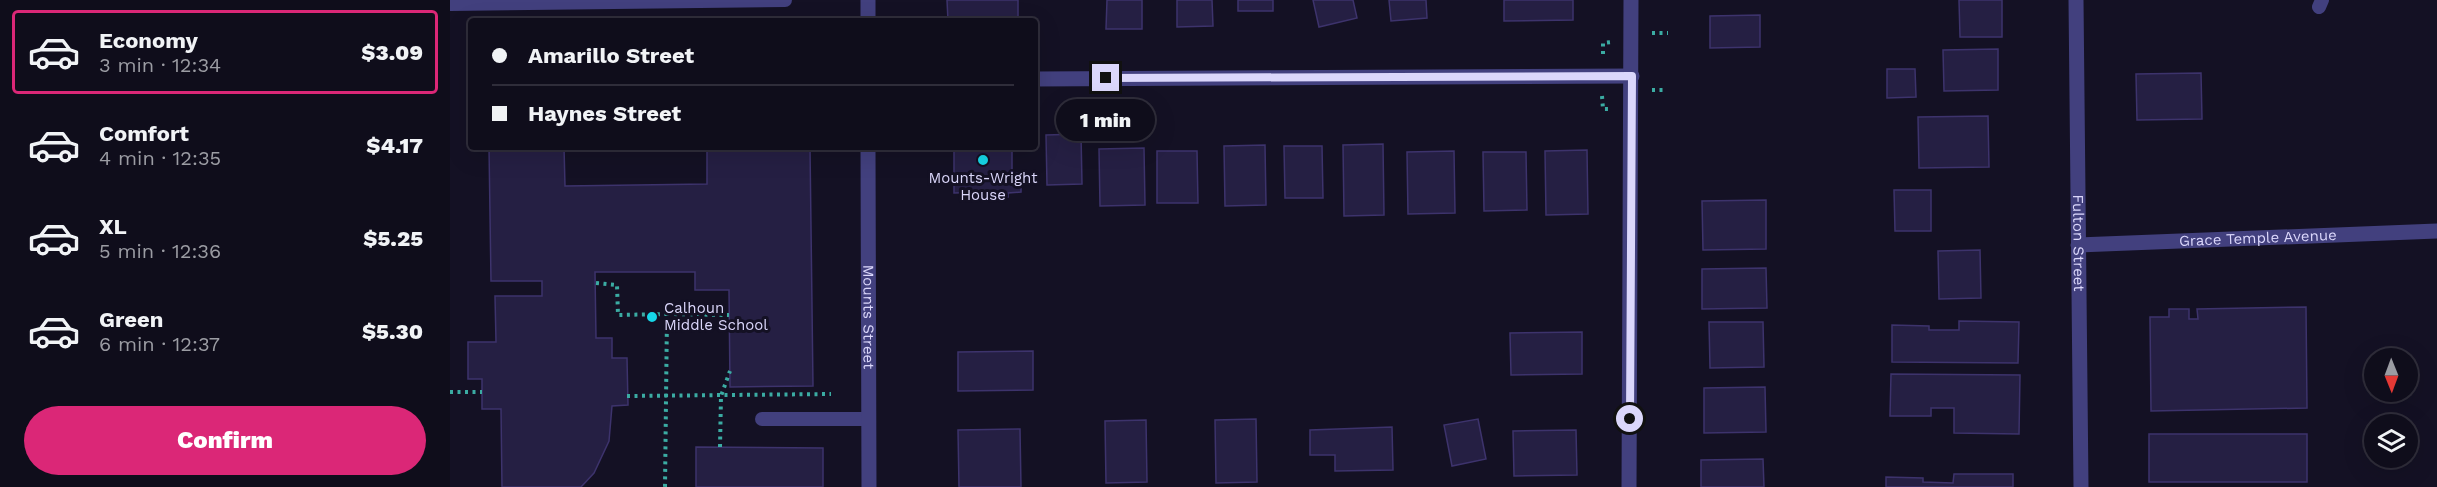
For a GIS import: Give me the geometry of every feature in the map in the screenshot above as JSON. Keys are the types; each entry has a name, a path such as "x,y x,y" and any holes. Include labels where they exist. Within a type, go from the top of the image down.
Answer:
{"street":[{"path":"868,0 868,18"},
{"path":"1629,487 1631,0"},
{"name":"Fulton Street","path":"2076,0 2081,487"},
{"path":"1038,79 1632,76"},
{"name":"Mounts Street","path":"868,150 869,487"},
{"name":"Grace Temple Avenue","path":"2078,245 2437,231"}],"lane":[{"path":"450,4 785,0"},
{"path":"762,419 868,419"}],"path":[{"path":"1652,33 1668,33"},
{"path":"1603,43 1603,54"},
{"path":"1652,90 1667,90"},
{"path":"1602,96 1603,110"},
{"path":"596,283 616,285 618,315 729,315"},
{"path":"665,487 667,314"},
{"path":"720,447 721,396 730,371"},
{"path":"450,392 482,392"},
{"path":"627,396 831,394"}],"building":[{"path":"947,0 1018,0 1018,18 948,18"},
{"path":"1107,0 1142,0 1142,29 1106,29"},
{"path":"1177,0 1212,0 1213,26 1177,27"},
{"path":"1238,0 1273,0 1273,11 1238,11"},
{"path":"1313,0 1353,0 1357,18 1319,27"},
{"path":"1389,0 1426,0 1427,18 1391,21"},
{"path":"1504,0 1573,0 1573,20 1504,21"},
{"path":"1959,0 2002,0 2002,37 1960,37"},
{"path":"1760,15 1760,47 1710,48 1710,16"},
{"path":"1998,49 1998,90 1944,91 1943,50"},
{"path":"1887,69 1915,69 1916,97 1887,98"},
{"path":"2201,73 2202,119 2137,120 2136,74"},
{"path":"1988,116 1989,167 1919,168 1918,117"},
{"path":"1081,134 1082,184 1047,185 1046,135"},
{"path":"1383,144 1384,215 1344,216 1343,145"},
{"path":"1265,145 1266,205 1225,206 1224,146"},
{"path":"1284,146 1322,146 1323,198 1285,198"},
{"path":"1144,148 1145,205 1100,206 1099,149"},
{"path":"489,150 564,150 565,186 707,184 707,150 810,150 813,386 730,387 729,290 695,290 695,272 595,272 596,338 612,338 612,358 627,358 628,405 612,406 609,441 594,473 581,487 502,487 501,409 482,409 482,379 468,379 468,342 496,342 495,296 542,296 542,281 491,281"},
{"name":"Mounts-Wright House","path":"954,150 1012,150 1012,173 1021,173 1021,192 1008,193 1008,197 986,197 986,192 954,193"},
{"path":"1587,150 1588,214 1546,215 1545,151"},
{"path":"1157,151 1197,151 1198,203 1157,203"},
{"path":"1454,151 1455,213 1408,214 1407,152"},
{"path":"1483,152 1526,152 1527,210 1484,211"},
{"path":"1894,190 1931,190 1931,231 1895,231"},
{"path":"1766,200 1766,249 1703,250 1702,201"},
{"path":"1980,250 1981,298 1939,299 1938,251"},
{"path":"1766,268 1767,308 1702,309 1702,269"},
{"path":"2306,307 2307,408 2151,411 2150,317 2169,317 2169,309 2189,309 2189,319 2198,319 2197,309"},
{"path":"1959,321 2019,322 2018,363 1892,362 1892,325 1929,326 1929,330 1959,330"},
{"path":"1709,322 1763,322 1764,367 1710,368"},
{"path":"1582,332 1582,374 1511,375 1510,333"},
{"path":"1033,351 1033,390 958,391 958,352"},
{"path":"1891,374 2020,375 2019,434 1954,433 1954,408 1931,408 1931,416 1890,416"},
{"path":"1765,387 1766,432 1704,433 1704,388"},
{"path":"1256,419 1257,482 1216,483 1215,420"},
{"path":"1478,419 1486,459 1452,466 1444,425"},
{"path":"1146,420 1147,482 1106,483 1105,421"},
{"path":"1392,427 1393,470 1335,471 1335,455 1310,455 1310,430"},
{"path":"1020,429 1021,487 959,487 958,430"},
{"path":"1576,430 1577,475 1514,476 1513,431"},
{"path":"2149,434 2307,434 2307,482 2149,482"},
{"path":"696,447 823,448 823,487 696,487"},
{"path":"1763,459 1764,487 1701,487 1701,460"},
{"path":"1954,474 2013,474 2013,487 1886,487 1886,477 1923,478 1923,482 1953,483"}],"place":[{"name":"Mounts-Wright House","path":"983,160"},
{"name":"Calhoun Middle School","path":"652,317"}],"route":[{"path":"1106,78 1632,76 1630,419"}]}
